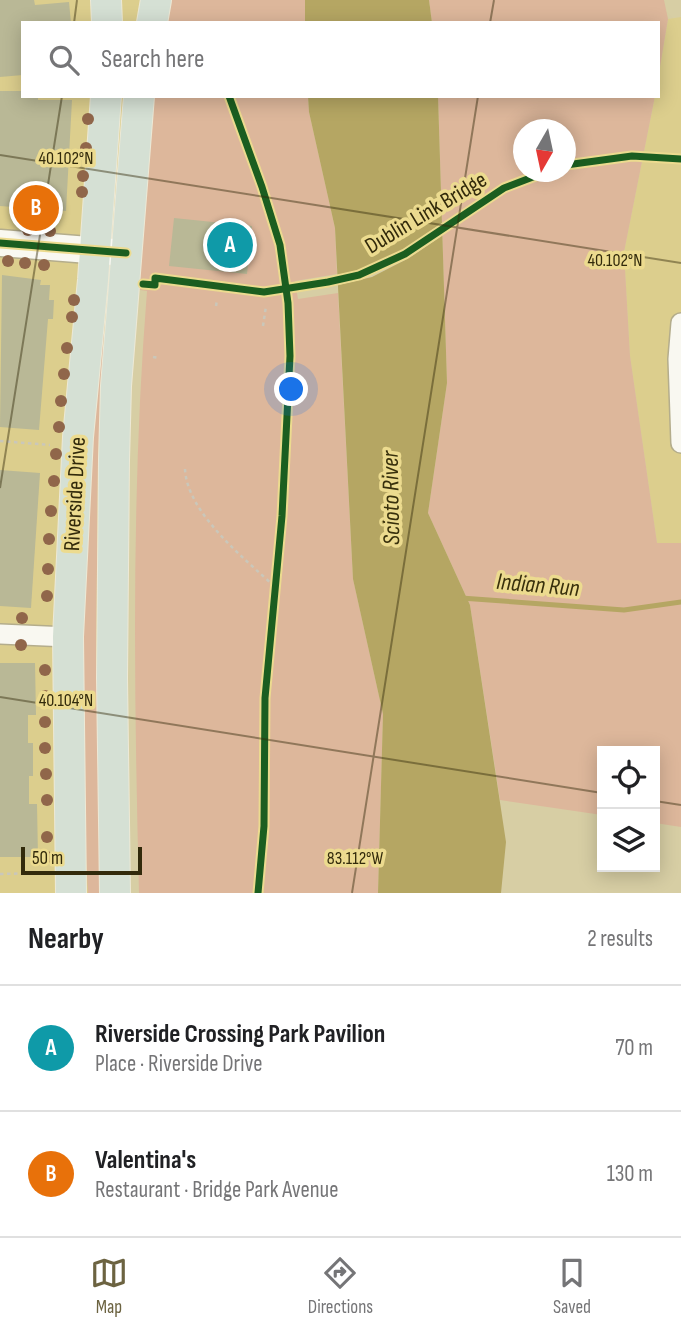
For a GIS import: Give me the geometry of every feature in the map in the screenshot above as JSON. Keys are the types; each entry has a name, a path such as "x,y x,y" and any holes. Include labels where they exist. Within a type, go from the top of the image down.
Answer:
{"main road":[{"path":"106,0 107,21"},
{"path":"138,0 139,21"},
{"path":"152,21 156,0"},
{"name":"Riverside Drive","path":"71,893 68,637 78,437 106,98"},
{"name":"Riverside Drive","path":"114,893 112,691 116,386 139,98"}],"street":[{"path":"0,243 126,253"},
{"path":"681,323 678,393 681,443"},
{"path":"0,634 68,637"}],"path":[{"path":"216,306 217,300"},
{"path":"263,326 266,306"},
{"path":"153,357 159,358"},
{"path":"0,441 50,445"},
{"path":"185,468 185,477 196,506 275,587"},
{"path":"274,601 276,576"},
{"path":"0,874 43,873"}],"shaded area":[{"path":"0,0 155,0 156,21 21,21 21,98 149,98 129,329 123,893 0,893"},
{"path":"162,0 305,0 305,21 159,21"},
{"path":"429,0 664,0 668,19 660,67 660,21 432,21"},
{"path":"681,17 681,543 657,543 630,356 624,252 655,98 660,98 660,67 668,19"},
{"path":"150,98 308,98 335,228 337,274 295,281 298,299 338,293 353,579 383,714 378,893 139,893 135,667 136,517 147,291 133,289"},
{"path":"438,98 655,98 624,252 630,356 657,543 681,543 681,827 660,824 660,746 597,746 597,814 500,800 470,605 428,513 447,383"},
{"path":"99,313 105,314 98,459 96,662 103,702 106,893 88,893 75,668"}],"water":[{"path":"305,0 429,0 432,21 305,21"},
{"name":"Scioto River","path":"308,98 438,98 447,383 428,513 470,605 506,842 501,893 378,893 383,714 353,579 335,228"}],"pier":[{"path":"445,221 446,233 409,258 372,277 334,286 334,276 367,268 403,250"}],"building":[{"path":"0,0 34,0 35,5 69,2 71,21 21,21 21,75 0,77"},
{"path":"0,91 21,91 21,98 72,100 66,211 0,206"},
{"path":"174,218 252,226 247,274 169,266"},
{"path":"2,275 41,280 40,285 50,285 49,300 54,300 53,319 48,319 39,430 0,427"},
{"path":"0,470 40,473 31,608 0,606"},
{"path":"0,663 35,663 36,715 28,715 28,743 33,743 33,776 29,776 29,804 37,804 38,857 0,857"}],"waterway":[{"name":"Indian Run","path":"461,598 624,610 681,602"}],"cycle path":[{"path":"230,98 280,245 288,303 290,356 282,516 265,698 264,826 258,893"},
{"path":"576,164 632,156 681,159"},
{"name":"Dublin Link Bridge","path":"143,284 155,285 155,278 264,292 359,275 405,254 504,188 520,182"},
{"path":"0,243 126,253"}],"place":[{"name":"Valentina's","path":"36,208"},
{"name":"Riverside Crossing Park Pavilion","path":"230,245"}]}
